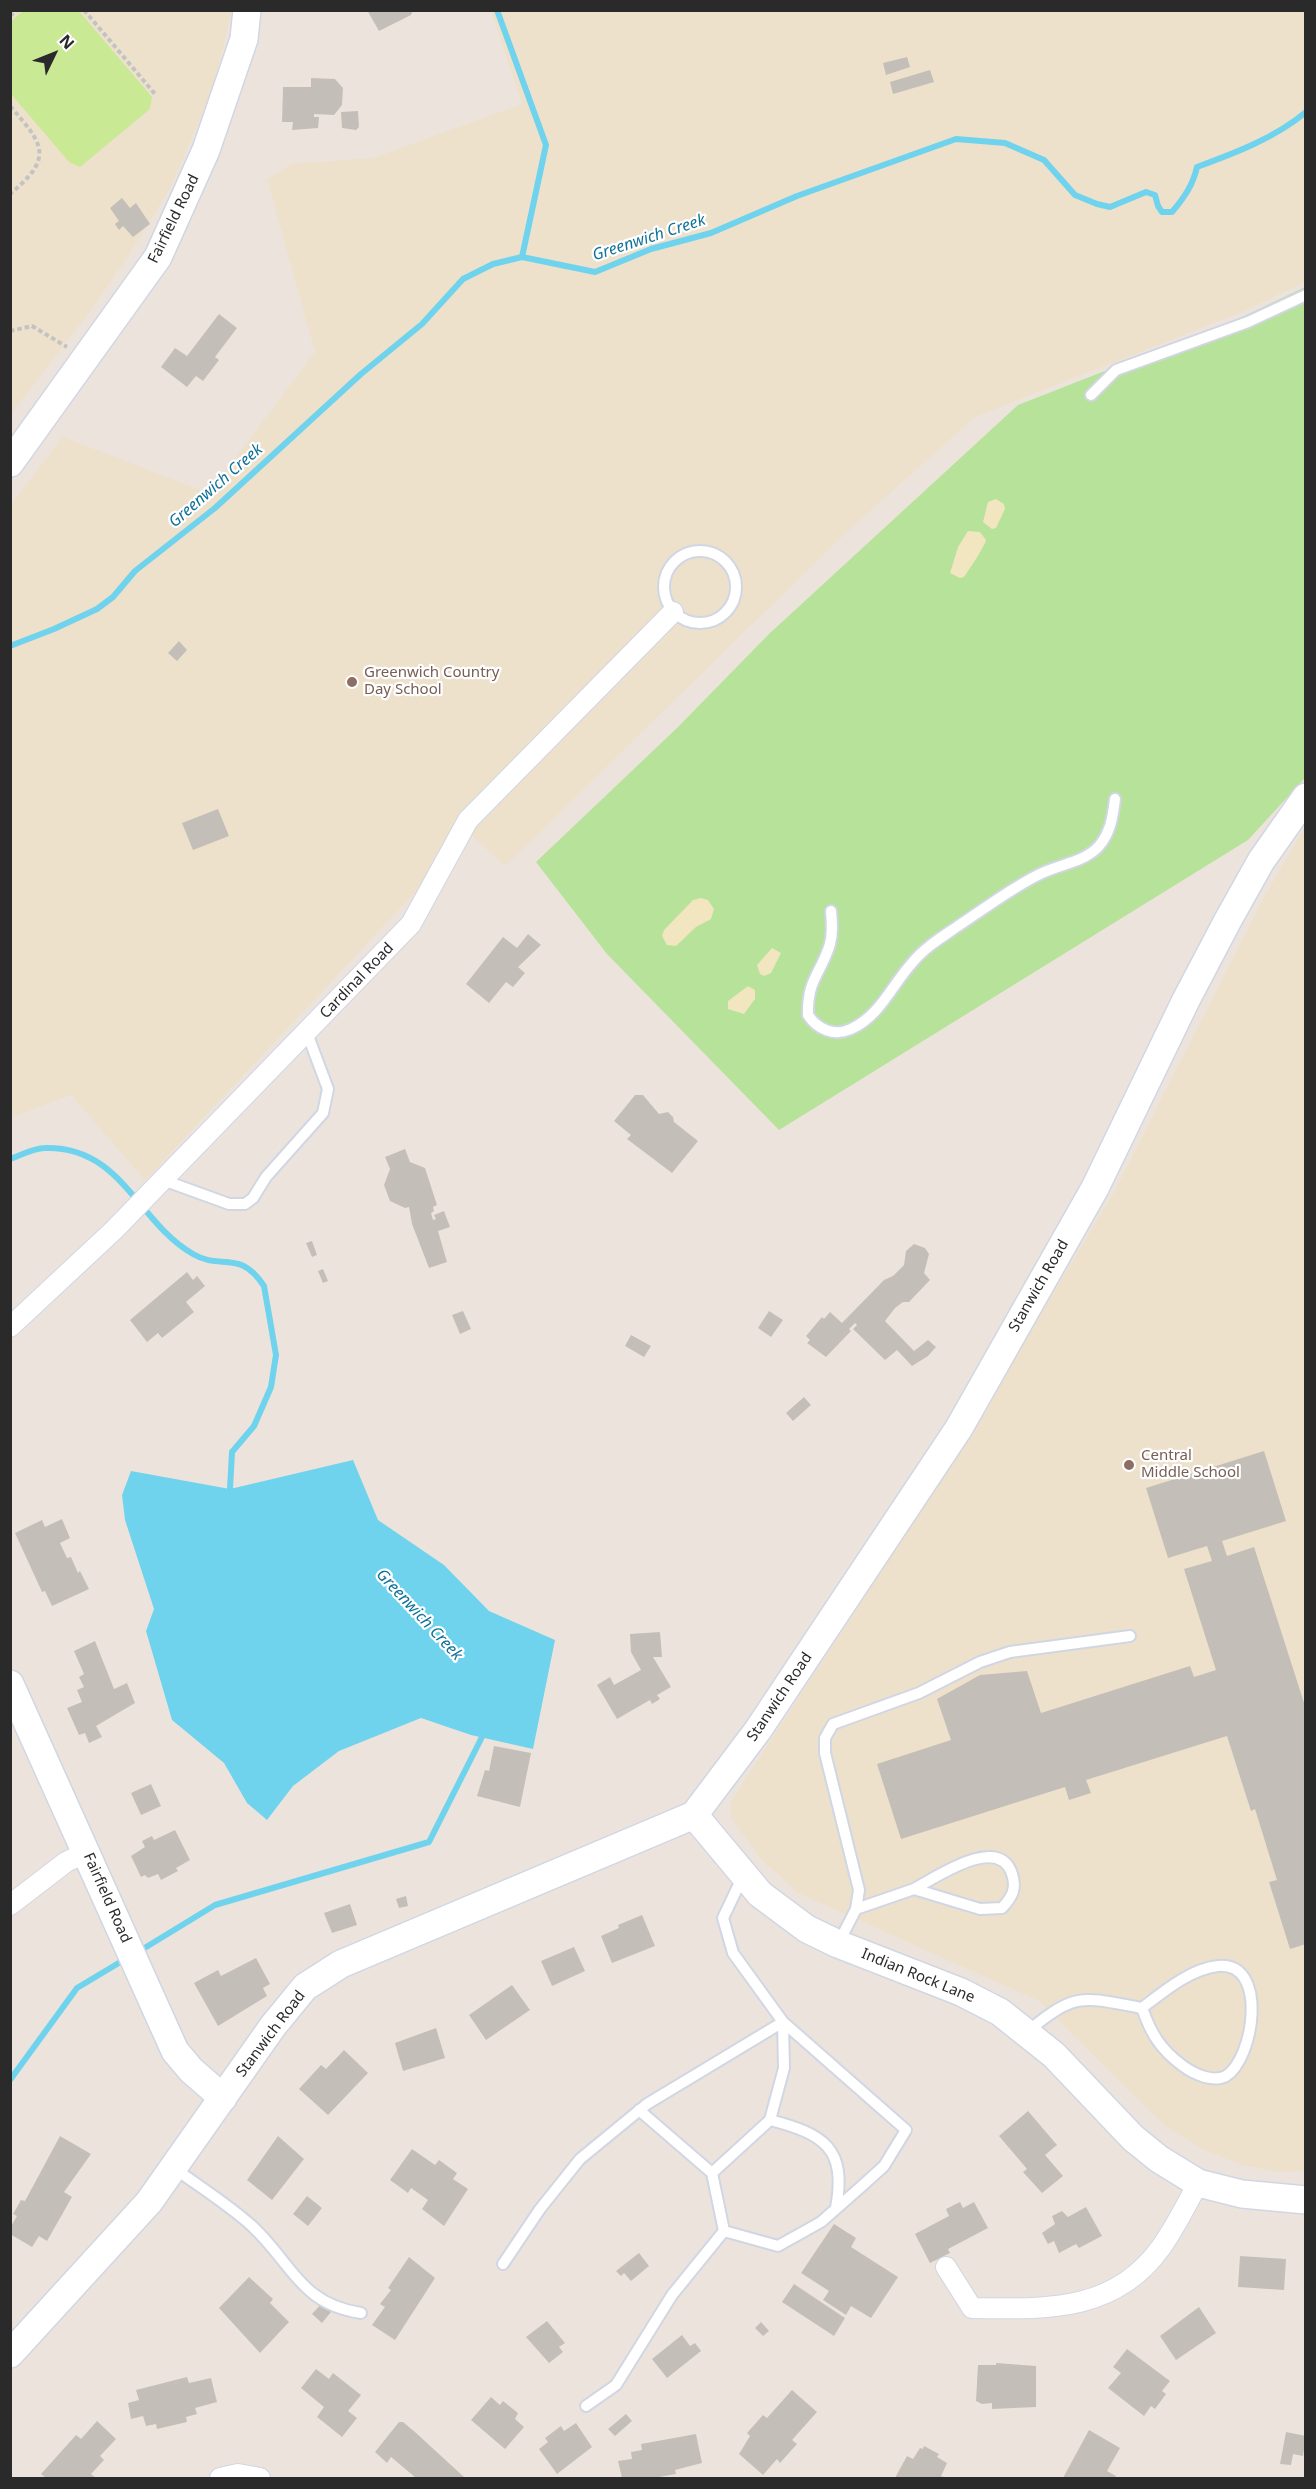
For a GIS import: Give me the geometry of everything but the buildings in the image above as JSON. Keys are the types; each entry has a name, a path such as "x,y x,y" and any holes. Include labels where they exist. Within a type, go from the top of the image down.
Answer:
{"street":[{"name":"Fairfield Road","path":"10,463 158,257 206,150 244,39 248,10"},
{"name":"Cardinal Road","path":"10,1327 140,1204 411,924 468,820 673,612"},
{"name":"Stanwich Road","path":"10,2354 132,2223 174,2168 284,2012 305,1987 328,1971 694,1815 758,1730 959,1428 1095,1188 1186,1000 1228,920 1261,861 1305,797"},
{"name":"Fairfield Road","path":"10,1684 154,2004 182,2061 223,2098"},
{"name":"Indian Rock Lane","path":"694,1815 759,1894 807,1929 838,1944 986,2004 1027,2032 1079,2080 1133,2138 1160,2159 1198,2183 1242,2194 1305,2200"},
{"path":"10,1905 66,1862 87,1852"},
{"path":"946,2267 972,2308 1010,2308 1086,2302 1121,2287 1142,2270 1161,2247 1198,2183"},
{"path":"220,2478 238,2474 261,2478"}],"lane":[{"path":"1091,395 1116,370 1248,322 1305,296"},
{"path":"709,551 729,564 736,587 734,599 723,614 707,622 695,623 673,612 666,602 664,579 676,559 686,553 709,551"},
{"path":"831,911 833,931 830,945 811,982 808,1015 821,1029 836,1033 851,1029 883,1004 920,954 958,926 1041,873 1086,856 1099,845 1111,825 1116,799"},
{"path":"163,1180 230,1204 245,1204 253,1198 266,1177 323,1113 328,1089 307,1033"},
{"path":"838,1944 856,1909 859,1890 825,1753 825,1738 833,1724 919,1693 980,1662 1010,1652 1130,1636"},
{"path":"856,1909 914,1889 970,1859 986,1856 997,1858 1011,1870 1015,1885 1011,1899 1002,1908 980,1909 914,1889"},
{"path":"724,2231 777,2246 820,2222 884,2166 906,2130 783,2022 733,1953 723,1918 743,1876"},
{"path":"1027,2032 1066,2003 1078,2000 1092,1999 1142,2008 1190,1976 1218,1966 1238,1970 1248,1981 1251,2005 1248,2038 1236,2068 1224,2077 1210,2079 1188,2070 1164,2052 1151,2033 1142,2008"},
{"path":"503,2264 540,2209 580,2159 639,2110 783,2022"},
{"path":"712,2174 770,2120 784,2068 783,2022"},
{"path":"639,2110 712,2174 724,2231"},
{"path":"770,2120 804,2128 825,2144 837,2162 841,2183 836,2208"},
{"path":"174,2168 251,2225 269,2243 310,2294 341,2310 361,2313"},
{"path":"586,2406 616,2385 672,2295 724,2231"}],"path":[{"path":"10,16 17,10"},
{"path":"84,10 155,94"},
{"path":"10,106 37,138 39,150 38,161 29,178 10,194"},
{"path":"10,331 32,327 54,337 85,359"}],"shaded area":[{"path":"11,11 232,11 213,88 171,187 92,309 11,414"},
{"name":"Greenwich Country Day School","path":"491,11 1305,11 1305,282 1242,312 975,417 849,530 505,866 470,834 145,1180 71,1095 11,1118 10,505 63,437 209,493 315,352 267,179 292,164 373,158 522,104"},
{"name":"Central Middle School","path":"1305,827 1305,2171 1278,2172 1238,2164 1202,2149 1165,2126 1039,2001 798,1893 761,1859 731,1818 731,1801 987,1410 1026,1338 1113,1194 1264,897"}],"green space":[{"path":"23,11 79,11 152,97 150,109 80,167 69,162 11,94 11,21"},
{"path":"1305,287 1305,778 1248,840 779,1130 607,954 536,862 678,727 769,634 1018,405 1240,318"}],"sand":[{"path":"996,499 1004,504 1005,509 996,528 992,529 983,522 988,502"},
{"path":"968,531 980,532 986,540 964,577 960,578 950,573 958,547"},
{"path":"701,898 708,900 714,909 711,919 696,927 676,946 667,945 662,936 664,930 693,900"},
{"path":"772,948 781,953 771,973 764,976 760,974 757,965"},
{"path":"748,986 755,990 755,999 744,1014 728,1009 728,1001"}],"water":[{"path":"353,1460 378,1520 444,1565 489,1611 555,1640 533,1749 471,1735 421,1718 339,1751 293,1786 267,1820 247,1803 224,1763 172,1720 146,1631 154,1609 125,1520 122,1495 131,1471 230,1489"}],"waterway":[{"path":"497,10 546,145 522,257"},
{"name":"Greenwich Creek","path":"10,646 97,609 113,597 135,571 215,508 361,374 422,324 463,279 493,264 522,257 595,272 651,249 711,233 797,196 956,139 1005,143 1044,160 1075,195 1097,204 1110,207 1146,192 1155,195 1162,212 1172,212 1188,191 1197,167 1268,137 1306,112"},
{"name":"Greenwich Creek","path":"10,1159 41,1148 71,1151 93,1159 111,1172 174,1240 203,1259 230,1262 246,1267 264,1286 276,1355 271,1387 254,1426 232,1452 230,1489 234,1493"},
{"name":"Greenwich Creek","path":"138,1952 215,1905 429,1842 482,1737 480,1732"},
{"name":"Greenwich Creek","path":"10,2080 77,1988 127,1958"}],"place":[{"name":"Greenwich Country Day School","path":"352,682"},
{"name":"Central Middle School","path":"1129,1465"}]}
